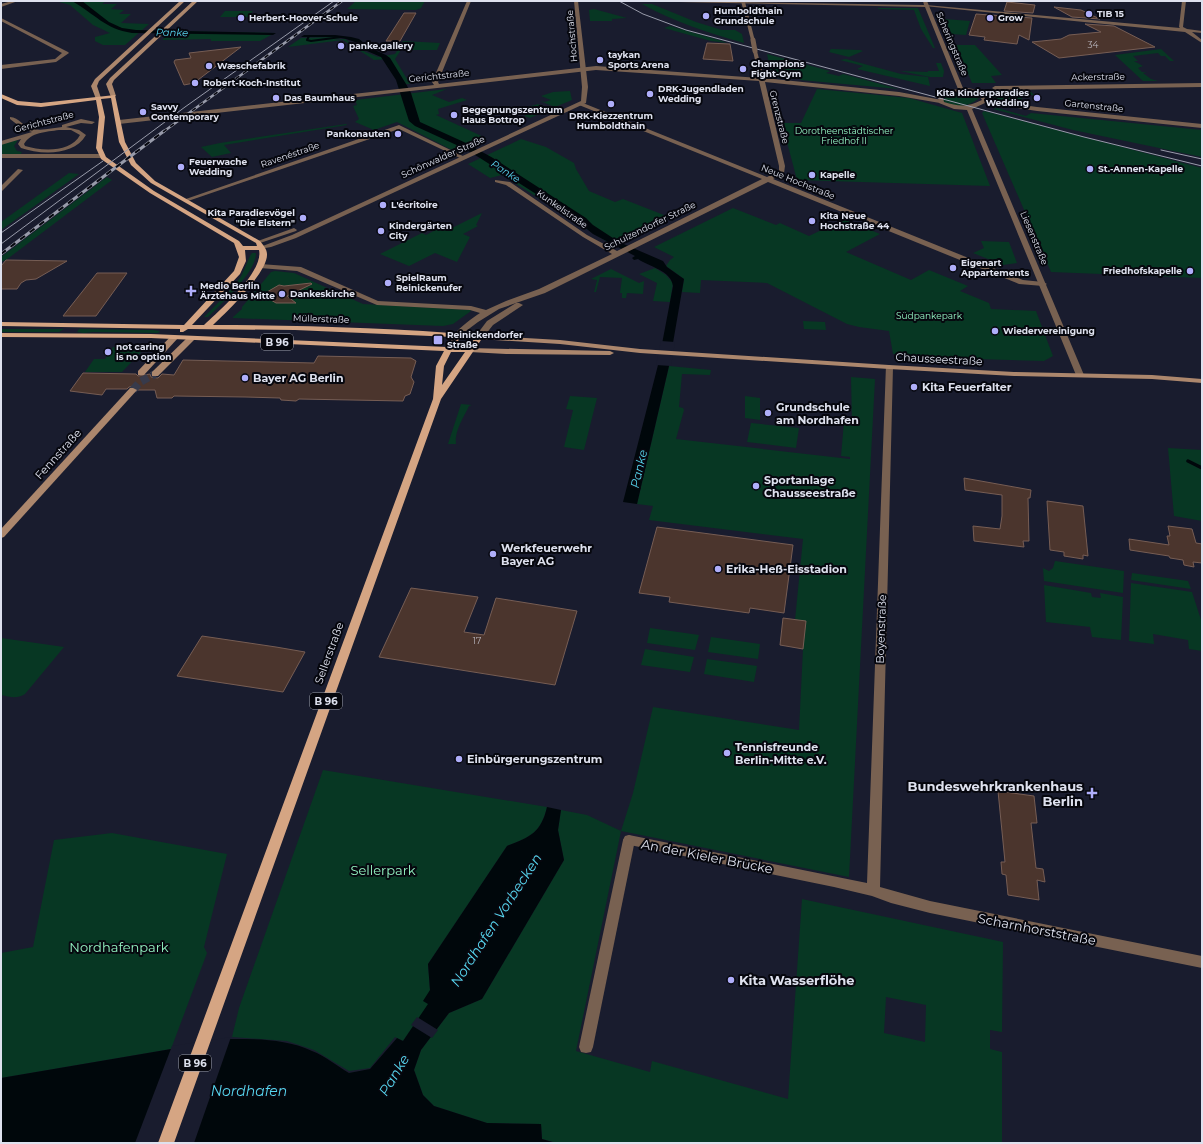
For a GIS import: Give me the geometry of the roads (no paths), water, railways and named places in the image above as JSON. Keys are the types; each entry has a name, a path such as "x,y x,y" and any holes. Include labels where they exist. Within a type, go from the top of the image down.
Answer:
{"main road":[{"path":"155,374 192,338 215,319 244,287 260,266 264,257 260,245 186,200 153,182 132,164 122,142 110,123 94,86 97,80 183,1"},
{"path":"141,373 227,284 237,272 243,261 244,255 237,242 148,190 102,156 100,148 110,123 113,98 110,81 196,1"},
{"path":"123,56 136,57"},
{"path":"95,89 110,87"},
{"path":"1,96 11,102 28,105 47,105 99,100"},
{"path":"7,106 37,110 113,98"},
{"path":"173,204 186,200"},
{"path":"241,248 260,245"},
{"name":"Müllerstraße","path":"1,324 295,328 458,335 560,342 671,353"},
{"path":"66,336 73,326"},
{"name":"Müllerstraße","path":"1,335 192,338 551,353 613,353 640,351"},
{"name":"Sellerstraße","path":"437,399 440,366 449,348 458,335"},
{"name":"Sellerstraße","path":"166,1143 437,399 479,337"},
{"name":"Chausseestraße","path":"671,353 889,367 1080,376 1152,377 1202,381"},
{"name":"Fennstraße","path":"1,535 133,390"}],"street":[{"path":"1,6 16,1"},
{"path":"437,85 435,82 469,1"},
{"name":"Hochstraße","path":"576,1 583,70"},
{"path":"679,1 926,3 1202,32"},
{"path":"1184,1 1180,27 1202,42"},
{"name":"Grenzstraße","path":"743,2 782,169 779,175 769,180"},
{"name":"Scheringstraße","path":"926,3 961,90"},
{"path":"1,19 66,53 56,60 1,67"},
{"name":"Gerichtstraße","path":"110,123 410,88 583,70 609,69 761,80"},
{"path":"582,104 584,102 583,70"},
{"path":"761,80 899,94 940,101 954,107 969,108 984,101"},
{"name":"Ackerstraße","path":"995,88 1202,85"},
{"path":"940,101 940,98 944,95 952,91 961,90"},
{"name":"Gartenstraße","path":"961,90 980,94 985,99 984,101 1202,126"},
{"name":"Schönwalder Straße","path":"260,245 282,242 582,104"},
{"name":"Neue Hochstraße","path":"582,104 1022,282 1043,284"},
{"name":"Liesenstraße","path":"969,108 1080,376"},
{"path":"12,118 32,132 54,129 74,130 83,135 82,139 63,148 35,151 23,147 21,144 23,140 29,136"},
{"name":"Gerichtstraße","path":"54,129 81,121 92,122"},
{"name":"Ravenéstraße","path":"186,200 399,127 464,158"},
{"name":"Gerichtstraße","path":"1,143 29,136 41,130"},
{"path":"1,156 102,156"},
{"path":"1,190 20,170"},
{"name":"Schulzendorfer Straße","path":"479,337 490,323 540,291 769,180"},
{"name":"Kunkelstraße","path":"497,181 508,183 585,236 620,253"},
{"path":"260,266 298,269 377,303 471,308 487,313"},
{"name":"Schulzendorfer Straße","path":"458,335 472,321 528,294 540,291"},
{"name":"Boyenstraße","path":"873,890 889,367"},
{"name":"An der Kieler Brücke","path":"586,1047 629,840 873,890"},
{"name":"Scharnhorststraße","path":"873,890 891,897 937,908 1202,962"}],"water":[{"name":"Panke","path":"72,1 82,1 109,22 122,28 136,30 276,33 273,35 132,33 107,25"},
{"name":"Panke","path":"304,35 335,35 351,37 359,39 370,48 386,55 390,58 411,93 420,122 466,143 493,158 586,218 593,225 619,242 663,261 667,267 684,279 669,366 637,504 623,502 658,365 673,286 668,276 638,259 634,260 632,258 635,256 593,234 572,217 480,158 463,148 415,126 409,121 396,80 381,57 367,51 358,43 346,39 335,37 301,37"},
{"name":"Nordhafen","path":"547,807 561,810 558,830 564,860 482,999 449,1013 421,1050 414,1070 423,1095 434,1106 487,1123 541,1124 542,1139 556,1143 1,1143 1,1078 230,1039 261,1040 292,1044 317,1053 349,1073 370,1069 397,1038 403,1041 428,1004 423,1001 430,990 428,964 507,846 528,837 533,833 538,828 545,816"}],"waterway":[{"path":"309,36 307,40 311,41 341,37"},
{"path":"1188,461 1202,468"}],"tunnel":[{"path":"133,390 140,382 155,374"}],"tram line":[{"path":"1,244 185,107 334,1"},
{"path":"619,1 643,14 686,30 1084,137 1202,166"},
{"path":"1161,150 1202,159"},
{"path":"1,233 103,161"}],"railway":[{"path":"163,132 342,1"},
{"path":"1,254 164,131"}],"place":[{"name":"TIB 15","path":"1089,14"},
{"name":"Humboldthain Grundschule","path":"706,16"},
{"name":"Herbert-Hoover-Schule","path":"241,18"},
{"name":"Grow","path":"990,18"},
{"name":"panke.gallery","path":"341,46"},
{"name":"taykan Sports Arena","path":"600,60"},
{"name":"Wæschefabrik","path":"209,66"},
{"name":"Champions Fight-Gym","path":"743,69"},
{"name":"Robert-Koch-Institut","path":"195,83"},
{"name":"DRK-Jugendladen Wedding","path":"650,94"},
{"name":"Das Baumhaus","path":"276,98"},
{"name":"Kita Kinderparadies Wedding","path":"1037,98"},
{"name":"DRK-Kiezzentrum Humboldthain","path":"611,104"},
{"name":"Savvy Contemporary","path":"143,112"},
{"name":"Begegnungszentrum Haus Bottrop","path":"454,115"},
{"name":"Pankonauten","path":"398,134"},
{"name":"Feuerwache Wedding","path":"181,167"},
{"name":"St.-Annen-Kapelle","path":"1090,169"},
{"name":"Kapelle","path":"812,175"},
{"name":"L'écritoire","path":"383,205"},
{"name":"Kita Paradiesvögel \"Die Elstern\"","path":"303,218"},
{"name":"Kita Neue Hochstraße 44","path":"812,221"},
{"name":"Kindergärten City","path":"381,231"},
{"name":"Eigenart Appartements","path":"953,268"},
{"name":"Friedhofskapelle","path":"1190,271"},
{"name":"SpielRaum Reinickenufer","path":"388,283"},
{"name":"Medio Berlin Ärztehaus Mitte","path":"191,291"},
{"name":"Dankeskirche","path":"282,294"},
{"name":"Wiedervereinigung","path":"995,331"},
{"name":"Reinickendorfer Straße","path":"438,340"},
{"name":"not caring is no option","path":"108,352"},
{"name":"Bayer AG Berlin","path":"245,378"},
{"name":"Kita Feuerfalter","path":"914,387"},
{"name":"Grundschule am Nordhafen","path":"768,413"},
{"name":"Sportanlage Chausseestraße","path":"756,486"},
{"name":"Werkfeuerwehr Bayer AG","path":"493,554"},
{"name":"Erika-Heß-Eisstadion","path":"718,569"},
{"name":"Tennisfreunde Berlin-Mitte e.V.","path":"727,753"},
{"name":"Einbürgerungszentrum","path":"459,759"},
{"name":"Bundeswehrkrankenhaus Berlin","path":"1092,793"},
{"name":"Kita Wasserflöhe","path":"731,980"}],"park label":[{"name":"Dorotheenstädtischer Friedhof II","path":"844,136"},
{"name":"Südpankepark","path":"929,316"},
{"name":"Sellerpark","path":"383,870"},
{"name":"Nordhafenpark","path":"119,947"}],"water label":[{"name":"Nordhafen Vorbecken","path":"496,920"}]}
